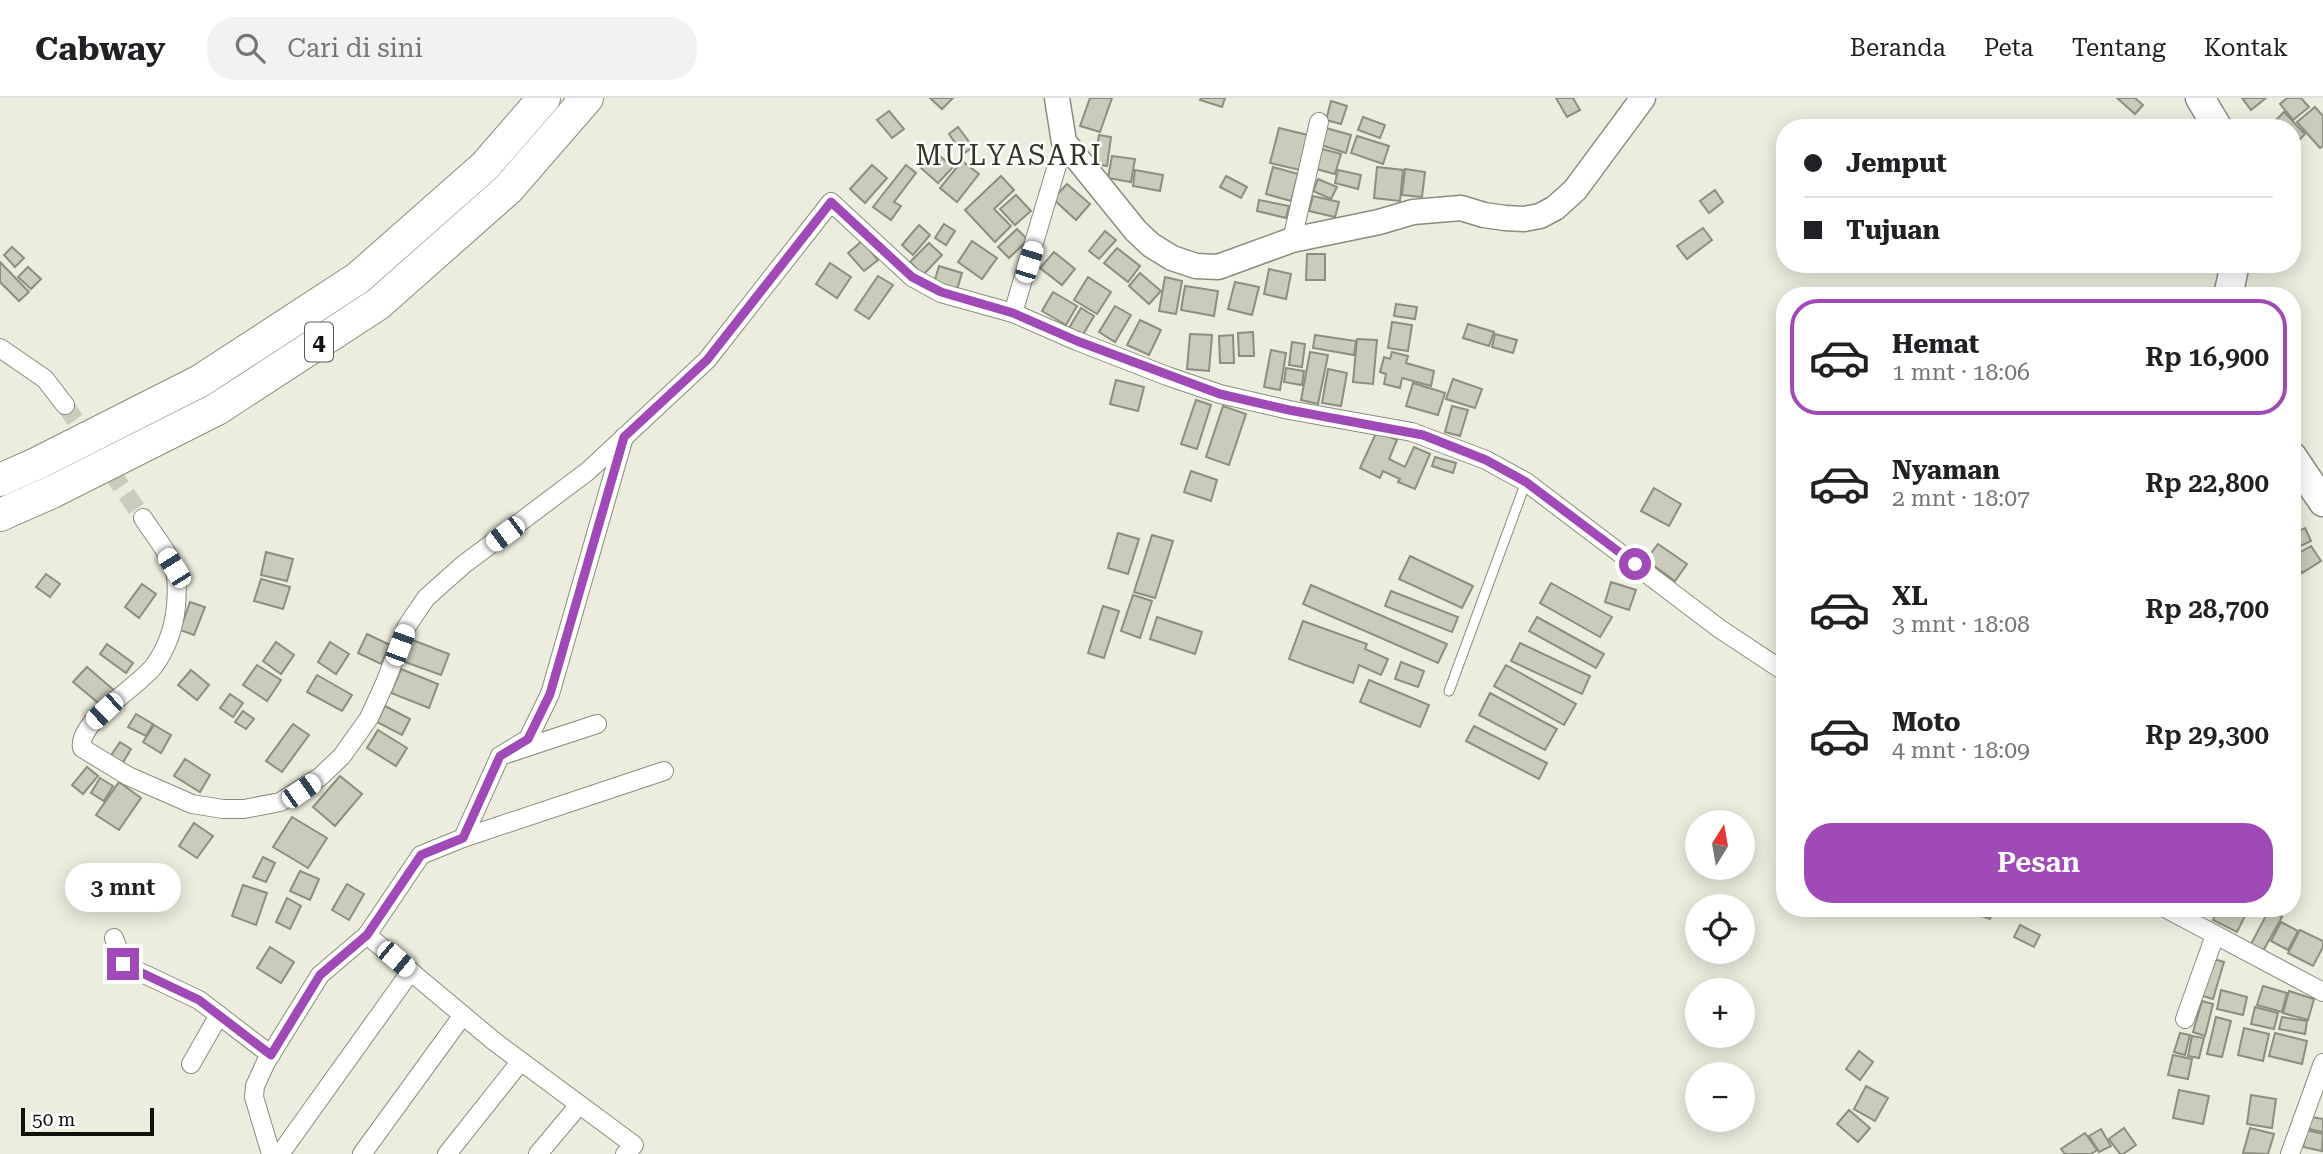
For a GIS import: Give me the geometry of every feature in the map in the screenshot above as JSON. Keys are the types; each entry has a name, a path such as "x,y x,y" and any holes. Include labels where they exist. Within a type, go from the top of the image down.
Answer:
{"highway":[{"name":"4","path":"0,480 200,381 358,278 485,166 544,98"},
{"name":"4","path":"0,514 52,492 217,409 378,304 508,189 587,98"}],"main road":[{"path":"1057,98 1064,142 1136,231 1151,245 1172,258 1196,265 1218,267 1292,240 1413,212 1461,208 1504,218 1524,219 1540,216 1555,208 1575,190 1643,98"},
{"path":"2200,98 2213,119"},
{"path":"2301,470 2323,502"}],"street":[{"path":"1292,240 1319,122"},
{"path":"1013,313 1064,142"},
{"path":"143,518 174,568 177,591 172,631 165,648 147,674 85,731 82,748 128,776 192,804 223,809 280,802 320,777 342,756 374,708 407,626 426,598 463,565 588,471 707,360 831,202 912,277 957,299 1013,313 1077,341 1220,394 1423,435 1486,460 1526,482 1720,629 1776,666"},
{"path":"0,348 45,379 65,405"},
{"path":"463,838 500,756 528,739 550,694 624,437"},
{"path":"500,756 597,724"},
{"path":"271,1154 254,1097 255,1086 320,975 367,935 421,855 463,838 664,771"},
{"path":"2182,917 2323,992"},
{"path":"367,935 521,1061 634,1145 625,1154"},
{"path":"2185,1019 2215,935"},
{"path":"114,938 123,964 199,1000 271,1055"},
{"path":"280,1154 411,971"},
{"path":"191,1064 219,1015"},
{"path":"362,1154 463,1015"},
{"path":"447,1154 521,1061"},
{"path":"2290,1154 2323,1063"},
{"path":"538,1154 579,1105"}],"lane":[{"path":"1449,691 1526,482"}],"building":[{"path":"930,98 953,98 942,109"},
{"path":"1090,98 1112,98 1100,132 1080,126"},
{"path":"1225,98 1222,107 1200,100"},
{"path":"1556,98 1573,98 1580,110 1567,117"},
{"path":"2117,98 2135,98 2143,105 2135,114"},
{"path":"2242,98 2266,98 2251,110"},
{"path":"2287,98 2301,98 2309,107 2292,119 2280,104"},
{"path":"1331,101 1347,106 1341,124 1326,120"},
{"path":"2315,107 2323,116 2323,146 2320,148 2301,127 2301,119"},
{"path":"889,111 904,129 892,138 877,120"},
{"path":"2284,112 2291,119 2277,119"},
{"path":"1363,117 1385,125 1380,138 1358,130"},
{"path":"958,127 973,147 963,154 949,134"},
{"path":"1279,128 1308,135 1300,170 1270,163"},
{"path":"1326,128 1351,135 1346,153 1321,145"},
{"path":"1099,135 1111,137 1107,166 1094,164"},
{"path":"1357,136 1389,146 1383,164 1351,153"},
{"path":"1322,149 1341,154 1335,174 1316,169"},
{"path":"935,152 953,167 938,183 921,168"},
{"path":"1112,156 1135,159 1131,182 1108,178"},
{"path":"962,161 979,174 957,202 940,188"},
{"path":"872,165 887,178 865,203 850,189"},
{"path":"906,165 916,173 894,202 901,206 891,220 873,207"},
{"path":"1273,167 1298,174 1291,201 1266,194"},
{"path":"1377,167 1403,170 1400,201 1374,198"},
{"path":"1405,169 1425,172 1422,197 1402,195"},
{"path":"1135,170 1163,175 1160,191 1133,186"},
{"path":"1338,170 1361,175 1358,189 1335,183"},
{"path":"1001,176 1014,190 994,209 1011,226 995,242 965,210"},
{"path":"1226,176 1247,187 1241,198 1220,187"},
{"path":"1318,179 1337,187 1331,199 1313,191"},
{"path":"1067,184 1090,204 1076,220 1053,199"},
{"path":"1715,190 1723,202 1709,213 1700,201"},
{"path":"1016,195 1031,211 1015,225 1000,209"},
{"path":"1313,196 1339,202 1335,217 1309,211"},
{"path":"1259,200 1289,206 1286,218 1257,211"},
{"path":"944,224 955,231 946,245 935,238"},
{"path":"919,225 930,235 913,255 902,245"},
{"path":"1703,228 1712,240 1687,259 1677,246"},
{"path":"1017,229 1028,240 1009,258 998,247"},
{"path":"1105,231 1116,240 1099,259 1089,251"},
{"path":"862,241 878,260 864,271 848,253"},
{"path":"972,241 997,258 982,279 958,262"},
{"path":"929,243 942,255 923,275 910,262"},
{"path":"12,247 24,258 15,267 4,255"},
{"path":"1117,248 1140,266 1128,282 1104,263"},
{"path":"1054,252 1075,269 1062,285 1040,268"},
{"path":"1307,254 1325,254 1325,280 1306,280"},
{"path":"0,262 29,292 19,301 0,282"},
{"path":"830,263 851,277 837,298 816,284"},
{"path":"939,266 962,273 956,293 933,286"},
{"path":"28,267 41,279 31,289 18,277"},
{"path":"1269,269 1291,274 1286,299 1264,294"},
{"path":"1140,273 1161,291 1149,304 1129,286"},
{"path":"878,276 893,285 869,319 855,310"},
{"path":"1088,277 1111,292 1097,314 1074,300"},
{"path":"1165,277 1182,281 1176,314 1159,311"},
{"path":"1235,282 1259,287 1252,315 1228,309"},
{"path":"1185,286 1218,291 1214,316 1181,310"},
{"path":"1053,292 1077,306 1066,325 1042,311"},
{"path":"1396,304 1417,307 1415,319 1394,316"},
{"path":"1115,306 1131,315 1115,342 1099,332"},
{"path":"1081,308 1094,316 1082,336 1069,328"},
{"path":"1140,320 1161,330 1149,355 1127,345"},
{"path":"1392,322 1412,325 1408,351 1388,348"},
{"path":"1468,324 1494,332 1489,346 1463,338"},
{"path":"1253,332 1254,356 1239,356 1238,333"},
{"path":"1190,334 1212,335 1209,371 1187,369"},
{"path":"1495,334 1517,340 1513,353 1492,347"},
{"path":"1233,335 1234,363 1220,363 1219,336"},
{"path":"1315,335 1356,341 1354,355 1313,348"},
{"path":"1357,339 1377,340 1373,384 1353,382"},
{"path":"1292,342 1305,344 1302,367 1289,365"},
{"path":"1271,350 1286,353 1280,390 1264,387"},
{"path":"1310,352 1328,355 1318,404 1301,400"},
{"path":"1392,352 1408,356 1406,363 1434,371 1431,386 1402,378 1400,388 1384,384 1386,374 1380,372 1384,357 1390,359"},
{"path":"1286,368 1304,371 1302,385 1284,382"},
{"path":"1328,369 1347,373 1341,406 1322,403"},
{"path":"1453,379 1482,389 1475,408 1446,399"},
{"path":"1116,380 1144,387 1138,411 1110,404"},
{"path":"1413,383 1445,393 1438,415 1406,406"},
{"path":"1196,400 1211,405 1197,449 1181,444"},
{"path":"1223,406 1246,414 1229,465 1206,457"},
{"path":"1452,406 1468,410 1460,436 1445,432"},
{"path":"1377,431 1397,440 1389,459 1405,467 1414,447 1430,454 1415,489 1398,482 1400,479 1383,471 1380,478 1360,468"},
{"path":"1435,457 1456,463 1453,473 1432,466"},
{"path":"1191,471 1217,480 1211,501 1184,492"},
{"path":"1654,488 1681,504 1669,526 1641,511"},
{"path":"2305,528 2311,541 2301,546 2301,530"},
{"path":"1118,533 1139,539 1128,574 1108,568"},
{"path":"1152,535 1173,541 1155,598 1134,592"},
{"path":"1658,544 1687,564 1675,581 1646,560"},
{"path":"2311,546 2321,561 2302,573 2301,552"},
{"path":"266,552 293,559 287,581 261,575"},
{"path":"1410,556 1473,586 1462,608 1399,579"},
{"path":"46,574 60,584 50,597 36,587"},
{"path":"261,579 290,587 283,609 254,601"},
{"path":"1611,582 1636,590 1629,610 1605,602"},
{"path":"1551,583 1612,617 1600,637 1540,603"},
{"path":"142,584 156,594 139,618 125,607"},
{"path":"1311,585 1447,644 1438,663 1303,604"},
{"path":"1391,591 1458,617 1452,632 1385,606"},
{"path":"1133,595 1152,601 1140,638 1121,631"},
{"path":"190,602 205,607 194,635 180,630"},
{"path":"1103,606 1119,611 1104,658 1088,653"},
{"path":"1157,617 1202,632 1195,654 1150,639"},
{"path":"1537,617 1604,654 1596,668 1529,631"},
{"path":"1303,621 1367,644 1365,649 1388,659 1381,675 1359,665 1353,683 1289,659"},
{"path":"367,634 390,645 381,664 358,653"},
{"path":"410,639 449,654 441,675 402,661"},
{"path":"276,642 294,655 281,674 263,661"},
{"path":"330,642 349,654 336,674 318,662"},
{"path":"1520,643 1590,676 1582,694 1511,661"},
{"path":"107,644 133,663 126,673 100,654"},
{"path":"1401,662 1424,671 1418,687 1395,679"},
{"path":"257,665 281,680 267,701 243,685"},
{"path":"1506,665 1576,704 1564,725 1494,686"},
{"path":"87,667 115,691 102,706 73,682"},
{"path":"401,669 438,684 429,708 391,693"},
{"path":"191,670 209,685 197,700 178,685"},
{"path":"317,675 352,695 342,711 307,692"},
{"path":"1369,680 1429,705 1420,727 1360,702"},
{"path":"1490,693 1557,729 1545,750 1479,715"},
{"path":"230,694 243,703 233,717 220,708"},
{"path":"385,706 410,719 402,735 377,722"},
{"path":"243,711 254,719 246,729 235,722"},
{"path":"136,714 153,724 146,736 128,727"},
{"path":"293,724 309,735 282,772 266,761"},
{"path":"154,725 171,735 161,753 143,742"},
{"path":"1474,726 1547,763 1539,779 1466,741"},
{"path":"378,730 407,748 396,766 367,748"},
{"path":"120,742 131,749 122,764 110,757"},
{"path":"185,759 210,775 200,792 174,776"},
{"path":"87,767 98,776 83,794 72,785"},
{"path":"340,776 362,794 335,826 313,807"},
{"path":"100,778 113,786 104,801 91,793"},
{"path":"119,782 141,798 119,830 96,815"},
{"path":"292,817 327,838 308,868 273,847"},
{"path":"194,823 213,836 197,858 179,846"},
{"path":"263,857 275,863 266,882 253,877"},
{"path":"300,871 319,879 310,900 290,891"},
{"path":"347,884 364,894 349,920 332,910"},
{"path":"243,885 267,893 256,925 232,916"},
{"path":"287,898 301,906 290,929 276,922"},
{"path":"2214,917 2244,917 2237,932 2213,920"},
{"path":"2265,917 2282,917 2263,951 2251,944"},
{"path":"2281,922 2298,931 2288,950 2271,941"},
{"path":"2020,925 2040,935 2034,947 2014,937"},
{"path":"2300,930 2323,941 2323,947 2313,966 2288,953"},
{"path":"270,947 294,962 281,983 257,968"},
{"path":"2210,958 2224,962 2213,999 2199,995"},
{"path":"2263,986 2287,993 2282,1012 2257,1005"},
{"path":"2221,990 2247,997 2243,1015 2217,1009"},
{"path":"2289,991 2314,999 2308,1020 2283,1013"},
{"path":"2202,1001 2213,1004 2205,1036 2193,1032"},
{"path":"2255,1007 2278,1013 2274,1029 2251,1024"},
{"path":"2216,1017 2231,1021 2222,1057 2207,1054"},
{"path":"2282,1017 2307,1021 2305,1034 2279,1029"},
{"path":"2244,1028 2269,1034 2263,1061 2238,1055"},
{"path":"2180,1033 2190,1035 2185,1055 2174,1052"},
{"path":"2275,1033 2307,1041 2302,1064 2269,1056"},
{"path":"2192,1036 2204,1038 2199,1058 2188,1056"},
{"path":"1859,1051 1873,1062 1860,1080 1846,1069"},
{"path":"2173,1055 2192,1059 2188,1079 2168,1075"},
{"path":"1866,1086 1888,1098 1875,1121 1854,1109"},
{"path":"2179,1090 2209,1096 2203,1124 2173,1118"},
{"path":"2251,1095 2276,1099 2272,1128 2247,1124"},
{"path":"1849,1110 1870,1128 1858,1142 1837,1124"},
{"path":"2311,1117 2323,1119 2323,1132 2309,1129"},
{"path":"2124,1128 2136,1145 2120,1154 2109,1139"},
{"path":"2250,1128 2274,1134 2268,1154 2243,1153"},
{"path":"2101,1129 2111,1146 2099,1152 2089,1136"},
{"path":"2307,1130 2323,1134 2322,1151 2303,1147"},
{"path":"2085,1133 2097,1150 2091,1154 2065,1154 2061,1149"}],"tunnel":[{"path":"65,405 143,518"}],"district":[{"name":"MULYASARI","path":"1009,155"}],"route":[{"path":"123,964 199,1000 271,1055 320,975 367,935 421,855 463,838 500,756 528,739 550,694 624,437 707,360 831,202 912,277 927,286 957,299 1013,313 1077,341 1220,394 1423,435 1486,460 1526,482 1635,564"}]}
